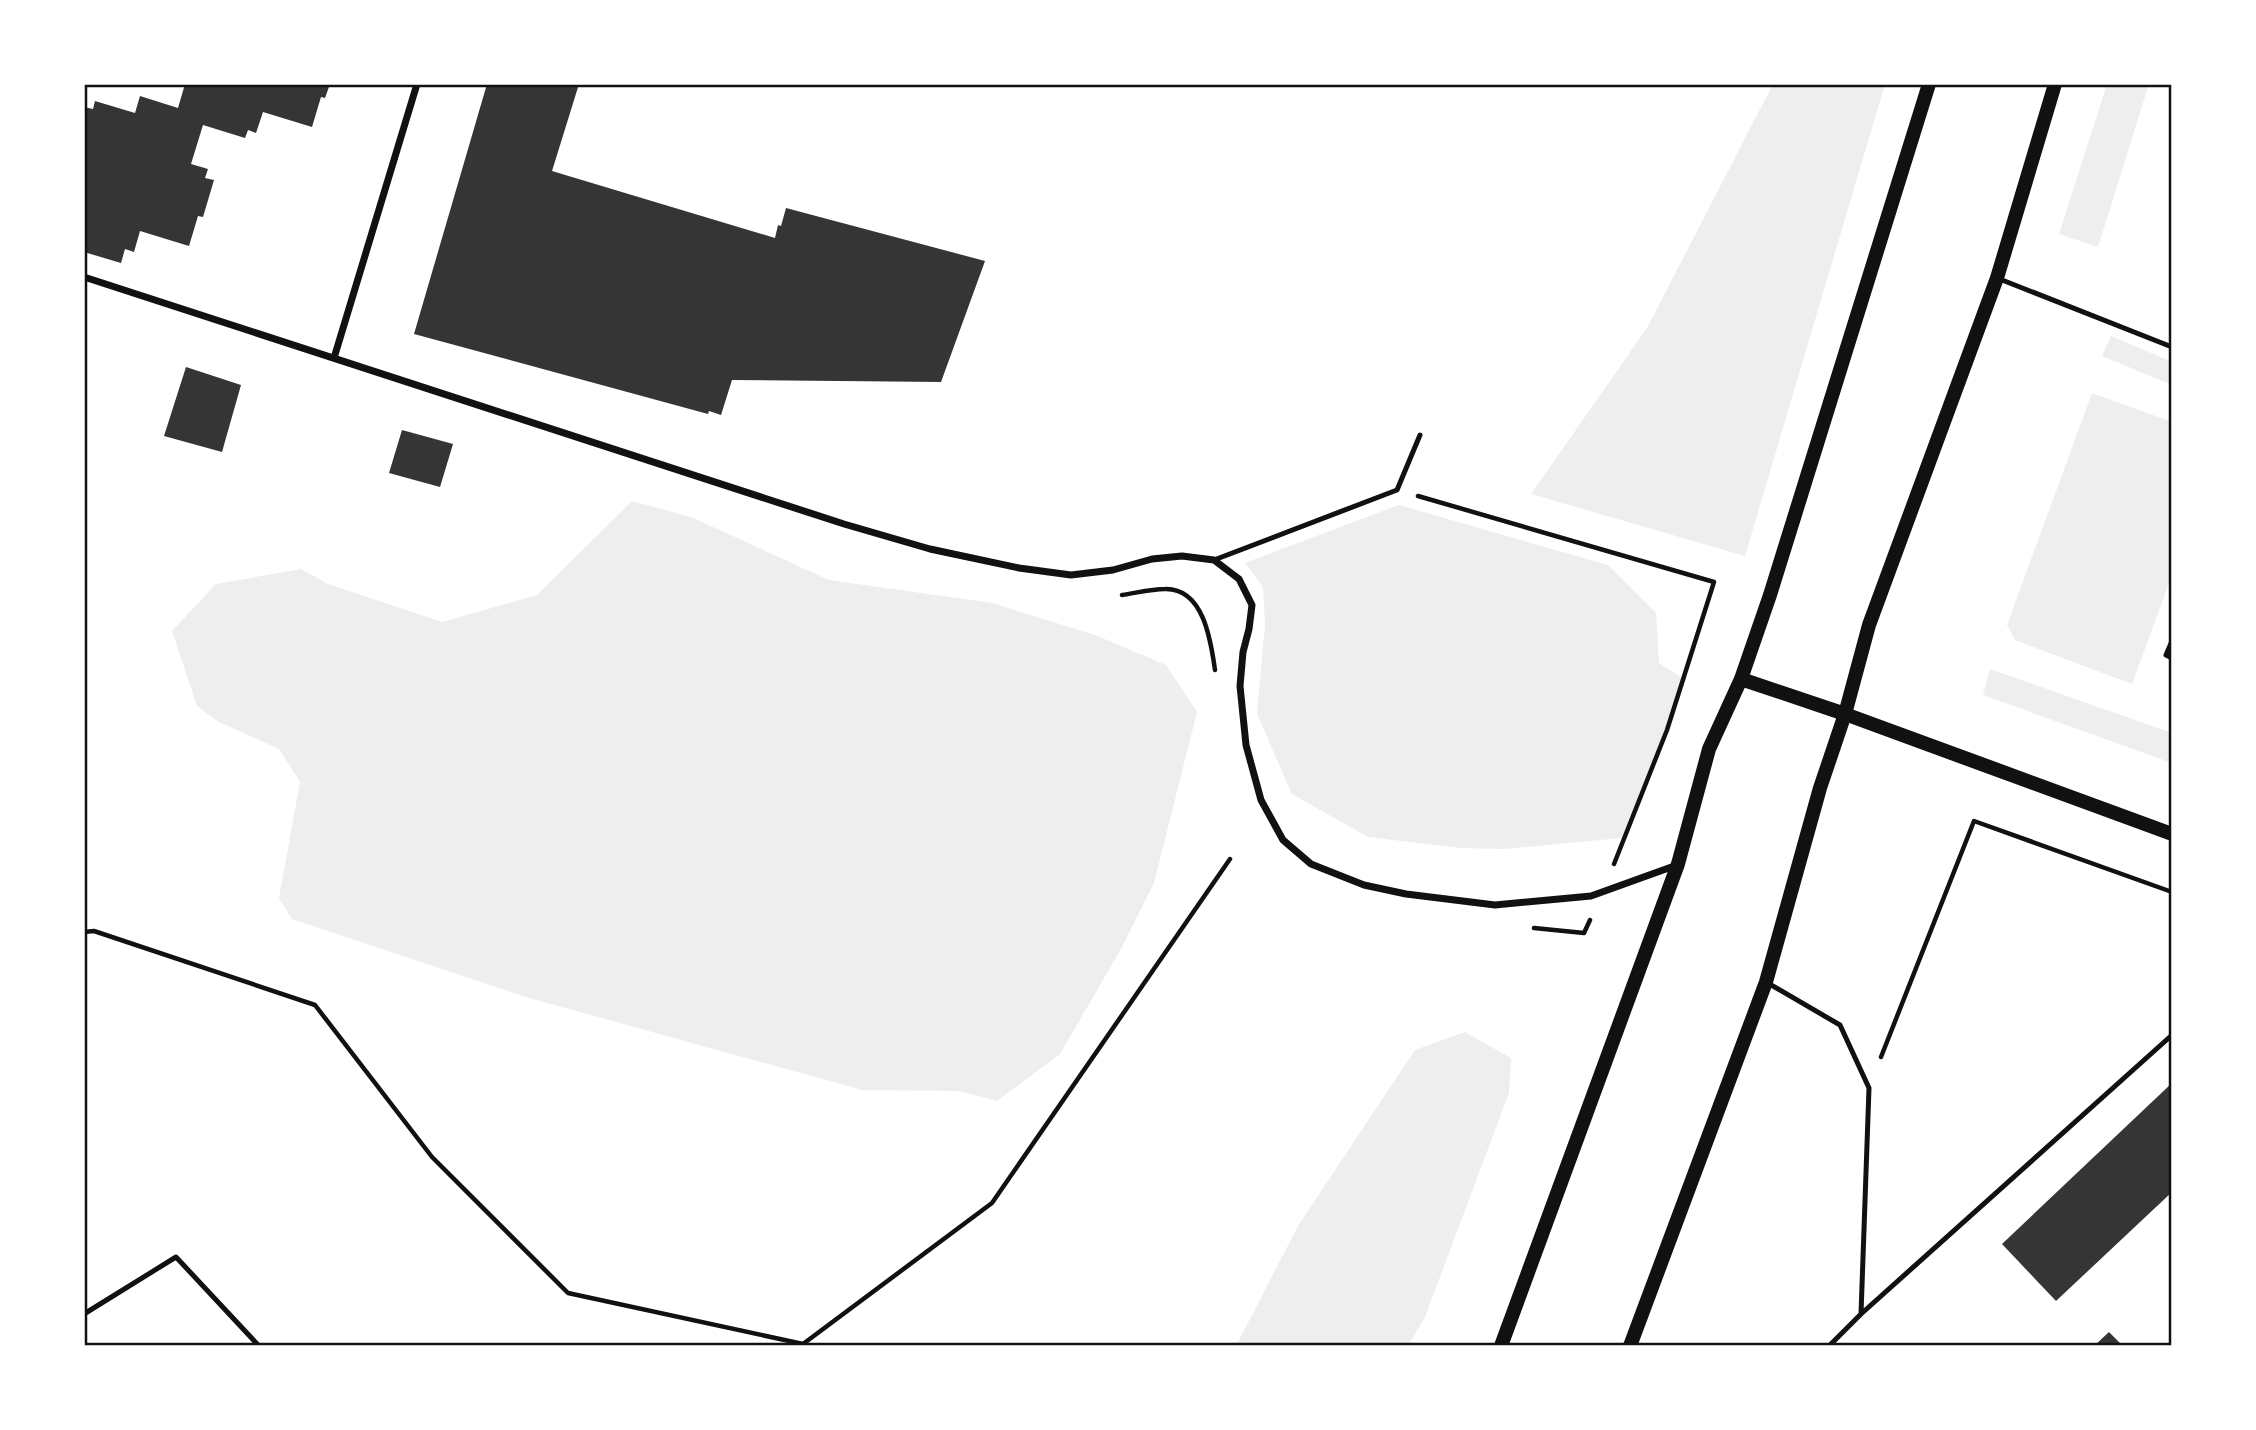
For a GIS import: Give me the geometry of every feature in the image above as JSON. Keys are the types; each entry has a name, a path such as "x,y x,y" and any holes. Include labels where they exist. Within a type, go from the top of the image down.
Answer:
{"main road":[{"path":"1501,1346 1678,864 1709,750 1741,679 1776,576 1929,84"},
{"path":"1630,1346 1766,982 1869,625 1997,278 2056,84"},
{"path":"1741,679 2172,834"}],"street":[{"path":"334,358 417,84"},
{"path":"84,277 844,524 930,549 1019,568 1070,575 1113,570 1152,559 1182,556 1214,559 1239,579 1252,605 1240,686 1246,745 1261,800 1283,839 1311,864 1364,885 1406,894 1495,905 1602,894 1678,864"}],"lane":[{"path":"1997,278 2172,347"},
{"path":"1214,559 1397,490 1420,435"},
{"path":"2172,641 2166,655 2172,658"},
{"path":"1766,982 1840,1025 1869,1088 1861,1314"},
{"path":"1829,1346 1861,1314 2172,1035"},
{"path":"84,1314 176,1257 259,1346"}],"path":[{"path":"1397,490 1714,582 1667,730 1584,933 1529,927"},
{"path":"1142,593 1167,589 1190,597 1202,615 1217,679"},
{"path":"1869,1088 1974,821 2172,892"},
{"path":"84,932 94,931 316,1005 432,1157 568,1293 803,1344 992,1203 1230,859"}],"shaded area":[{"path":"1773,84 1885,84 1745,556 1531,494 1647,328"},
{"path":"2107,84 2149,84 2098,247 2059,234"},
{"path":"2111,336 2172,362 2172,385 2102,356"},
{"path":"2092,393 2172,422 2172,575 2132,684 2015,640 2007,625"},
{"path":"632,501 691,517 829,580 992,603 1095,635 1166,665 1197,712 1154,883 1121,949 1060,1054 997,1101 958,1091 862,1090 526,997 292,919 279,898 300,782 279,749 219,722 197,706 172,631 216,584 301,569 328,584 442,622 537,595"},
{"path":"1399,505 1608,565 1656,613 1659,663 1686,680 1622,838 1505,849 1461,848 1368,837 1292,794 1257,714 1265,625 1263,587 1245,563"},
{"path":"1990,669 2172,733 2172,763 1983,695"},
{"path":"1465,1032 1511,1058 1509,1093 1425,1317 1408,1346 1236,1346 1298,1226 1415,1050"}],"building":[{"path":"185,84 330,84 325,98 321,97 312,127 263,112 256,133 248,130 245,138 203,125 191,164 208,169 205,178 214,180 203,217 198,216 189,246 140,231 134,252 125,249 121,263 84,252 84,107 93,109 95,101 135,113 140,96 178,108"},
{"path":"487,84 579,84 552,171 775,238 786,208 985,261 941,382 732,380 721,415 709,411 708,414 414,334"},
{"path":"186,367 241,385 222,452 164,436"},
{"path":"402,430 453,444 440,487 389,473"},
{"path":"2172,1083 2172,1192 2056,1301 2002,1244"},
{"path":"2109,1332 2123,1346 2094,1346"}]}
